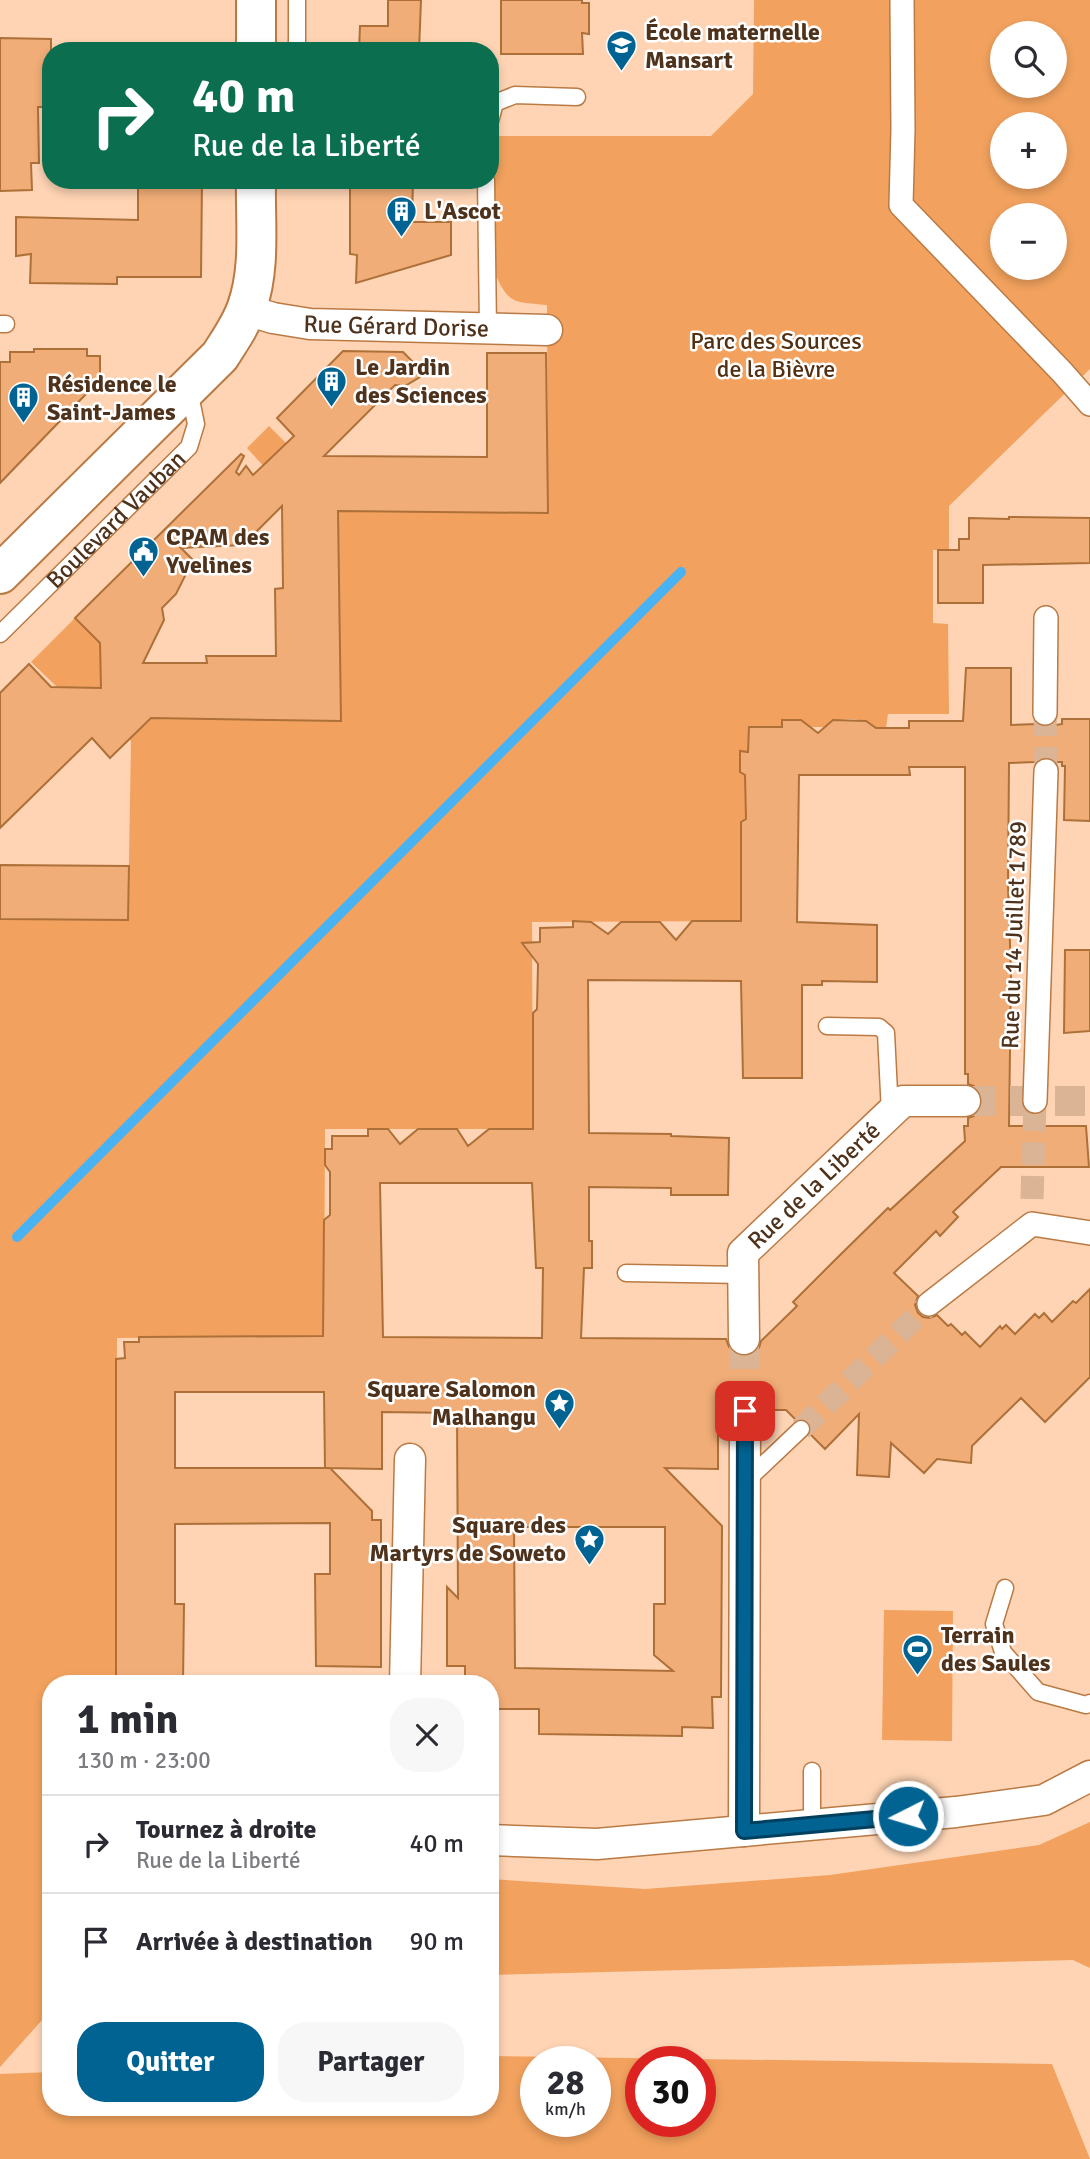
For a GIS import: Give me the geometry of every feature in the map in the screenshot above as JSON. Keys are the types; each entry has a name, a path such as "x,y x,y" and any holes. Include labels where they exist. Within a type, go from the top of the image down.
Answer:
{"street":[{"path":"256,0 256,42"},
{"path":"902,0 901,205 1090,404"},
{"name":"Boulevard Vauban","path":"0,574 220,356 246,310 255,267 261,189"},
{"name":"Rue Gérard Dorise","path":"246,310 302,323 547,330"},
{"path":"1045,713 1046,618"},
{"name":"Rue du 14 Juillet 1789","path":"1035,1101 1046,771"},
{"name":"Rue de la Liberté","path":"744,1339 743,1253 903,1101 965,1101"},
{"path":"929,1304 1032,1224 1090,1233"},
{"path":"744,1831 745,1411"},
{"path":"405,1675 410,1459"},
{"path":"499,1840 597,1844 956,1812 1044,1800 1090,1776"}],"lane":[{"path":"297,0 297,42"},
{"path":"499,101 515,95 577,97"},
{"path":"486,189 488,329"},
{"name":"Boulevard Vauban","path":"0,634 189,447 196,424 188,387"},
{"path":"827,1026 879,1027 886,1033 890,1113"},
{"path":"626,1273 744,1275"},
{"path":"744,1482 801,1429"},
{"path":"1004,1588 994,1624 1003,1652 1038,1692 1086,1705 1090,1703"},
{"path":"812,1771 812,1825"}],"green space":[{"name":"Parc des Sources de la Bièvre","path":"754,0 1090,0 1090,369 949,506 949,550 933,550 933,623 948,624 949,714 888,714 886,728 871,728 871,724 867,722 850,719 838,720 828,727 804,727 801,720 782,720 782,727 749,727 748,752 741,751 748,777 748,817 741,822 742,921 532,922 533,1129 325,1129 324,1337 117,1338 115,1675 42,1675 42,2020 0,2067 0,919 128,919 131,741 80,688 57,687 31,662 75,618 100,643 100,666 154,718 340,720 311,518 247,448 269,426 354,511 548,512 547,305 514,300 504,291 495,273 495,189 499,189 499,136 711,136 753,94"},
{"name":"Terrain des Saules","path":"884,1610 953,1611 952,1741 882,1740"},
{"path":"1090,1822 1090,1968 1073,1960 499,1975 499,1880 645,1889 830,1875 1039,1845"},
{"path":"499,2056 520,2056 520,2137 611,2137 611,2058 625,2058 625,2137 716,2137 716,2059 1052,2064 1090,2159 0,2159 0,2074 42,2072 42,2116 499,2116"}],"building":[{"path":"388,0 421,0 419,42 359,42 360,26 388,26"},
{"path":"501,0 582,0 582,3 589,3 589,34 582,33 583,54 501,54"},
{"path":"0,38 51,39 51,42 42,42 42,107 38,107 39,163 31,163 32,190 0,191"},
{"path":"138,189 202,189 201,277 117,277 117,284 30,283 31,254 16,256 16,217 138,220"},
{"name":"L'Ascot","path":"350,189 413,189 412,222 451,222 451,255 356,283 357,255 350,254"},
{"name":"Résidence le Saint-James","path":"34,349 87,349 87,356 100,356 100,387 87,388 87,393 0,483 0,362 10,362 10,352 34,352"},
{"path":"343,351 403,352 425,374 405,386 395,385 324,456 487,457 487,353 546,353 548,513 338,511 341,721 151,718 110,758 92,738 0,828 0,693 29,664 51,687 101,688 100,643 75,618 241,454 244,456 236,472 239,475 246,466 253,475 294,436 277,418","holes":["282,506 283,588 275,589 276,656 206,656 207,663 143,663 164,620 162,608 176,594 193,560 181,548 243,545"]},
{"path":"969,518 1090,518 1090,563 983,565 983,603 938,603 938,550 959,550 959,539 969,539"},
{"path":"966,668 1011,668 1011,725 1037,724 1046,727 1062,724 1062,719 1090,719 1090,821 1064,820 1065,766 1062,766 1062,762 1046,757 1035,762 1009,763 1008,885 1011,974 1009,1126 1086,1126 1089,1167 1001,1167 953,1212 958,1217 940,1236 936,1231 894,1273 918,1296 915,1305 918,1313 930,1318 937,1315 962,1335 965,1332 980,1347 1000,1326 1002,1329 1006,1325 1015,1334 1035,1314 1039,1318 1044,1313 1052,1322 1090,1289 1090,1377 1045,1422 1021,1398 972,1446 971,1463 937,1459 924,1473 891,1443 889,1477 857,1475 859,1414 825,1449 810,1434 808,1421 796,1420 786,1410 762,1410 760,1402 753,1396 737,1396 730,1402 728,1410 718,1410 718,1469 665,1468 722,1526 721,1697 712,1697 713,1728 682,1727 682,1736 539,1734 539,1709 499,1709 499,1675 465,1675 465,1666 447,1666 447,1587 458,1598 457,1413 382,1412 382,1469 330,1468 372,1511 372,1520 381,1520 381,1667 316,1666 315,1574 330,1574 330,1523 175,1524 175,1604 184,1604 183,1675 116,1675 116,1359 125,1358 124,1342 139,1342 139,1337 323,1336 324,1220 330,1215 330,1172 325,1165 325,1149 332,1149 332,1136 368,1136 368,1129 388,1129 400,1144 418,1129 457,1129 468,1146 489,1129 533,1129 533,1013 537,1009 538,964 522,943 540,942 540,928 573,927 573,921 591,922 608,934 621,922 660,922 676,940 692,921 741,921 741,822 746,819 745,775 740,772 740,751 748,752 749,727 782,727 782,720 801,720 818,733 833,720 866,721 876,728 909,728 909,721 963,721","holes":["909,767 965,767 965,1074 968,1074 968,1084 980,1092 982,1102 980,1110 968,1118 968,1126 964,1126 965,1141 890,1210 888,1208 835,1260 793,1302 797,1306 761,1341 759,1348 752,1354 735,1354 726,1339 581,1338 584,1268 592,1268 589,1187 671,1188 671,1195 728,1195 729,1138 589,1133 588,980 741,981 743,1078 802,1078 802,985 822,985 822,981 877,982 877,925 797,922 799,775 910,775","380,1183 532,1183 536,1268 543,1268 542,1338 383,1337","175,1392 324,1392 325,1468 175,1468","514,1527 665,1527 665,1604 654,1604 654,1655 673,1671 515,1668"]},
{"path":"0,865 129,866 128,920 0,919"},
{"path":"1065,950 1090,950 1090,1031 1064,1033"}],"waterway":[{"path":"17,1237 681,572"}],"tunnel":[{"path":"1045,713 1046,771"},
{"path":"965,1101 1090,1101"},
{"path":"1032,1199 1035,1101"},
{"path":"801,1429 929,1304"},
{"path":"744,1339 745,1411"}],"place":[{"name":"École maternelle Mansart","path":"622,73"},
{"name":"L'Ascot","path":"401,238"},
{"name":"Le Jardin des Sciences","path":"332,408"},
{"name":"Résidence le Saint-James","path":"24,425"},
{"name":"CPAM des Yvelines","path":"143,578"},
{"name":"Square Salomon Malhangu","path":"559,1430"},
{"name":"Square des Martyrs de Soweto","path":"589,1566"},
{"name":"Terrain des Saules","path":"918,1676"}],"route":[{"path":"745,1411 744,1831 908,1816"}]}
